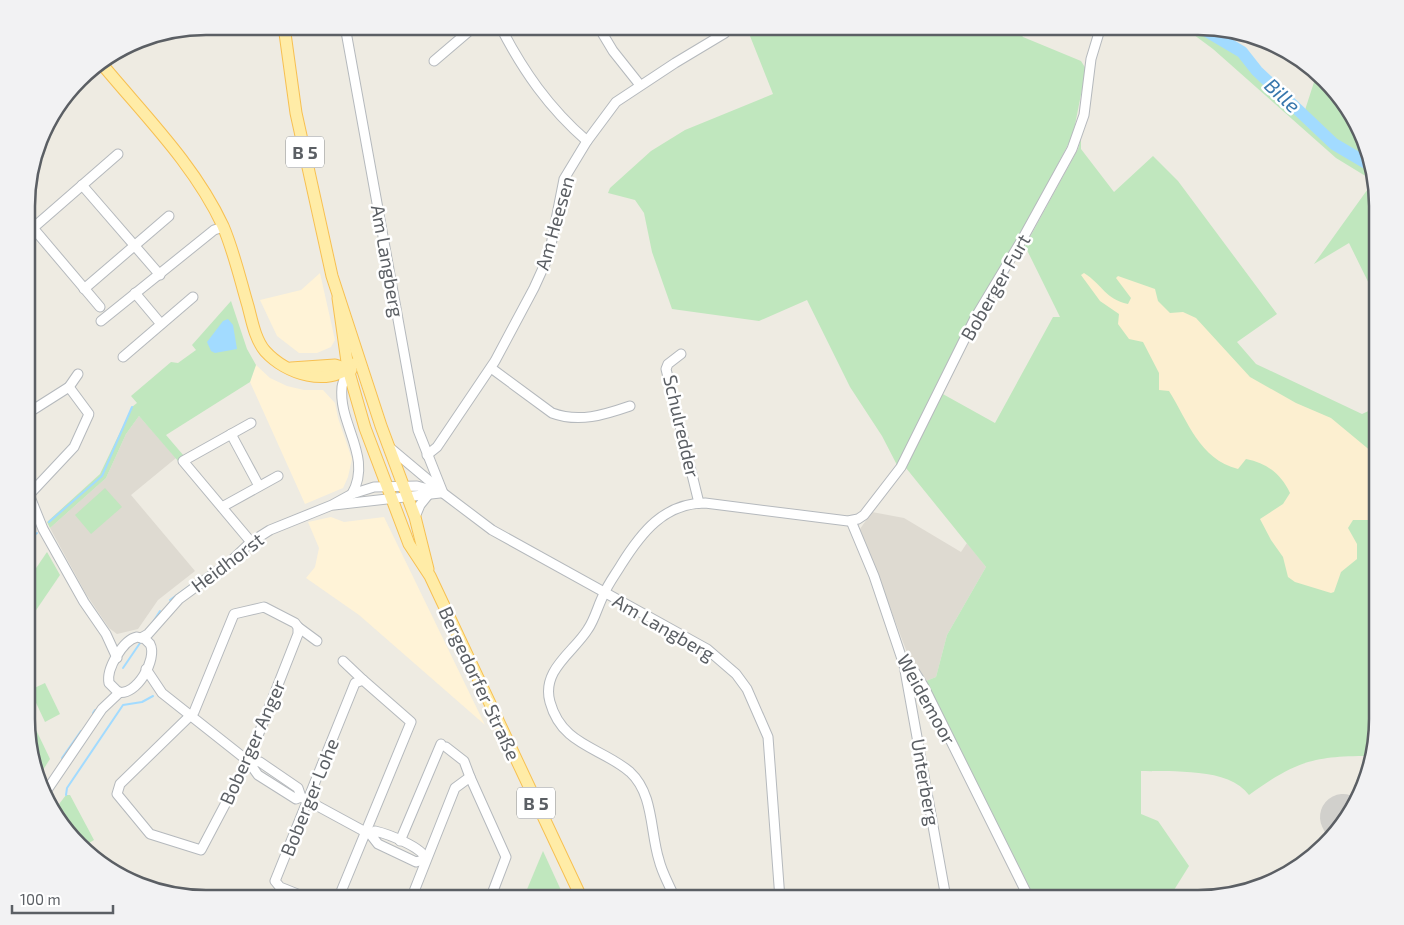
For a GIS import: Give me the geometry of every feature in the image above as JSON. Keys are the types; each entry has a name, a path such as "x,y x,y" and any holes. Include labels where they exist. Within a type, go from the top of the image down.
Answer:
{"main road":[{"name":"Bergedorfer Straße","path":"285,35 296,113 325,248 338,298 415,517 430,576"},
{"path":"105,68 194,174 223,227 259,342 266,351 282,366 290,368 336,364 365,379"},
{"name":"Bergedorfer Straße","path":"338,298 348,369 365,428 409,544 430,576 578,890"},
{"path":"348,369 358,356"}],"street":[{"name":"Am Langberg","path":"347,35 414,409 427,455 443,493"},
{"path":"434,60 464,35"},
{"path":"505,35 519,63 537,89 570,126 587,141"},
{"path":"603,35 613,51 640,85"},
{"name":"Am Heesen","path":"427,455 437,447 491,368 546,264 564,179 587,141 616,102 720,35"},
{"name":"Boberger Furt","path":"851,521 864,514 902,467 975,318 1023,238 1072,149 1084,115 1091,59 1097,35"},
{"path":"35,221 118,154"},
{"path":"82,185 160,275"},
{"path":"84,289 169,216"},
{"path":"101,321 214,230 223,227"},
{"path":"35,231 100,308"},
{"path":"135,293 161,324"},
{"path":"123,357 193,297"},
{"name":"Schulredder","path":"681,354 668,364 666,369 699,503"},
{"path":"491,368 552,413 563,418 580,419 630,406"},
{"path":"348,369 342,385 342,405 359,461 357,482 352,494"},
{"path":"35,409 69,387 78,374"},
{"path":"35,487 74,447 89,414 69,387"},
{"path":"251,423 183,461 251,542"},
{"path":"231,434 259,486"},
{"path":"389,447 443,493"},
{"path":"222,506 278,476"},
{"name":"Am Langberg","path":"392,498 417,486 443,493 492,530 706,649 736,674 752,698 768,737 779,890"},
{"name":"Heidhorst","path":"126,642 148,634 179,599 231,561 251,542 270,530 332,505 352,494 374,487 388,487 406,492"},
{"name":"Am Langberg","path":"406,492 443,493"},
{"path":"415,517 420,505 428,494"},
{"name":"Heidhorst","path":"332,505 392,498"},
{"name":"Schulredder","path":"671,890 659,861 646,795 640,782 620,765 580,744 564,729 549,700 549,685 554,670 588,629 605,592 636,541 648,528 673,510 699,503 851,521"},
{"path":"35,509 51,544 84,602 106,634 117,658"},
{"name":"Weidemoor","path":"851,521 874,576 904,665 914,670 924,687 1025,890"},
{"name":"Boberger Anger","path":"298,627 298,634 248,761 201,850 150,834 118,794 120,784 194,712 234,614 264,607 272,609 298,627 317,641"},
{"name":"Heidhorst","path":"138,683 152,658 152,647 159,621"},
{"path":"102,709 110,685 108,674 126,642 115,641 106,634"},
{"path":"141,638 148,641 152,647"},
{"path":"342,890 368,833 411,722 343,661"},
{"name":"Unterberg","path":"904,665 945,890"},
{"path":"146,669 162,693 248,761 258,775 296,799 304,799 368,833 378,844 416,862 426,859"},
{"name":"Boberger Lohe","path":"288,890 280,887 275,882 304,799 355,683 363,680"},
{"path":"49,787 102,709 120,692 130,691 138,683 162,693"},
{"path":"110,685 120,692"},
{"path":"400,841 443,746 464,762 506,857 494,890"},
{"path":"414,890 455,788 470,777"},
{"path":"368,833 384,833 422,852 426,859"}],"shaded area":[{"path":"320,273 335,340 331,347 317,353 299,353 277,336 260,300 301,290"},
{"path":"256,365 270,378 287,386 304,390 323,390 335,403 352,459 348,477 343,488 305,504 250,382"},
{"path":"139,416 176,458 131,495 195,571 158,600 138,629 117,634 109,628 86,594 50,528 106,478 126,434"},
{"path":"872,512 904,518 961,552 967,543 986,567 947,635 936,677 926,681 908,655 860,529"},
{"path":"331,517 344,522 384,517 485,725 359,615 306,578 315,567 319,548 308,522"}],"green space":[{"path":"750,35 1021,35 1081,61 1086,69 1073,135 1027,223 972,316 897,465 882,436 850,387 807,300 759,321 672,309 652,252 644,213 635,200 608,193 610,188 651,151 685,130 773,94"},
{"path":"1194,35 1224,37 1244,49 1260,68 1305,110 1314,81 1334,102 1351,130 1360,151 1366,177 1336,158 1213,49"},
{"path":"1081,138 1081,149 1114,192 1153,156 1178,181 1277,314 1237,342 1256,364 1362,414 1369,411 1369,730 1365,756 1333,757 1305,763 1279,775 1249,795 1240,786 1214,775 1141,771 1141,814 1158,821 1189,866 1174,890 1031,890 926,681 936,677 947,635 986,567 906,468 924,424 941,393 995,423 1053,317 1060,317 1025,246 1078,149"},
{"path":"1368,189 1369,284 1349,243 1314,264"},
{"path":"231,301 247,349 256,365 250,382 166,435 184,456 178,461 139,416 126,434 106,478 50,528 47,522 100,474 132,407 137,403 131,396 171,362 178,363 196,350 192,345"},
{"path":"105,488 122,507 91,534 75,515"},
{"path":"47,552 60,575 35,612 35,570"},
{"path":"45,683 60,714 45,722 35,701 35,688"},
{"path":"35,729 50,759 43,770 36,741"},
{"path":"66,795 70,795 94,840 88,842 70,823 58,805"},
{"path":"543,851 561,890 527,890"}],"sand":[{"path":"1084,273 1114,299 1128,304 1131,298 1116,278 1118,276 1155,289 1158,301 1170,313 1183,312 1196,318 1250,377 1296,403 1331,418 1369,450 1369,520 1353,520 1348,528 1357,544 1357,559 1341,572 1334,592 1331,593 1295,582 1288,577 1283,557 1260,519 1283,504 1290,493 1282,480 1272,470 1260,463 1246,459 1238,469 1213,457 1204,448 1196,438 1169,391 1159,390 1159,373 1143,342 1129,339 1118,324 1119,314 1100,301 1081,275"}],"water":[{"path":"228,319 233,325 237,349 215,353 211,351 207,342 223,321"}],"waterway":[{"name":"Bille","path":"1214,36 1242,52 1257,71 1334,144 1363,161"},
{"path":"49,522 102,476 132,407"},
{"path":"170,600 202,577"},
{"path":"153,622 160,611"},
{"path":"123,668 140,643"},
{"path":"66,795 67,788 123,705 142,702 153,696"},
{"path":"62,758 81,731"}]}
